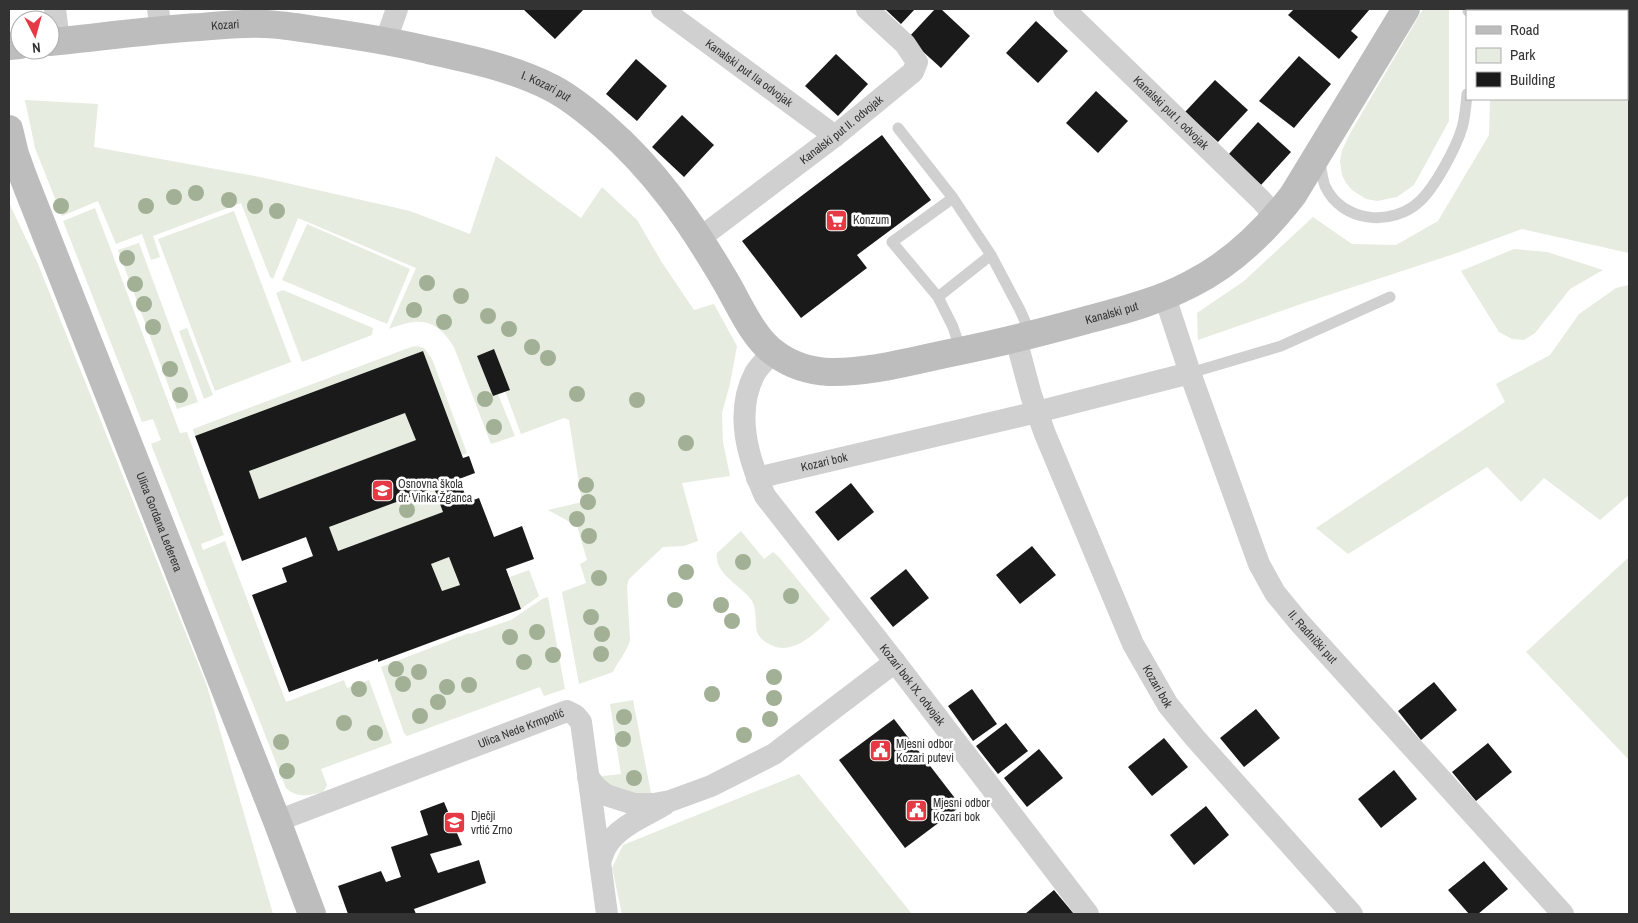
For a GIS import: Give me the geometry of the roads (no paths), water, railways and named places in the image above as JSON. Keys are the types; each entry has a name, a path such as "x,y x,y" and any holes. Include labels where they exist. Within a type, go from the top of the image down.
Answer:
{"street":[{"path":"386,40 396,9"},
{"name":"Kanalski put IIa odvojak","path":"662,9 835,136"},
{"name":"Kanalski put II. odvojak","path":"700,238 835,136 913,72 917,62 905,44 867,9"},
{"name":"Kanalski put I. odvojak","path":"1064,9 1261,200 1276,217"},
{"name":"Kanalski put","path":"724,277 756,334 773,352 789,362 809,370 827,372 857,371 961,351 1129,309 1165,297 1195,283 1221,266 1276,217 1293,195 1320,153 1406,9"},
{"name":"Kozari","path":"60,40 159,19 289,26"},
{"name":"I. Kozari put","path":"289,26 386,40 479,60 553,88 585,109 638,157 679,206 724,277"},
{"name":"Ulica Gordana Lederera","path":"9,129 15,154 28,188 277,820 312,914"},
{"name":"II. Radnički put","path":"1165,297 1190,373 1259,564 1275,593 1298,621 1563,914"},
{"name":"Kozari bok","path":"1023,337 1031,395 1037,412 1133,644 1164,698 1195,738 1352,914"},
{"name":"Kozari bok IX. odvojak","path":"773,352 755,373 744,407 744,429 752,465 765,496 777,514 895,662 1088,914"},
{"name":"Kozari bok","path":"757,478 1037,412 1190,373"},
{"path":"588,776 601,792 634,804 654,804 670,801 711,786 774,754 895,662"},
{"name":"Ulica Nede Krmpotić","path":"277,820 567,712 575,715 581,722 607,914"},
{"path":"600,862 606,846 625,828 670,801"}],"lane":[{"path":"1320,153 1325,186 1332,197 1343,208 1360,216 1374,218 1394,216 1410,210 1434,184 1457,143 1462,127 1466,100"},
{"path":"898,128 953,198 991,255 1020,310 1023,337"},
{"path":"953,198 892,242 938,297 953,327 961,351"},
{"path":"938,297 991,255"},
{"path":"1190,373 1240,360 1281,346 1390,297"}],"place":[{"name":"Konzum","path":"837,220"},
{"name":"Osnovna škola dr. Vinka Žganca","path":"382,491"},
{"name":"Mjesni odbor Kozari putevi","path":"880,751"},
{"name":"Mjesni odbor Kozari bok","path":"917,810"},
{"name":"Dječji vrtić Zrno","path":"455,823"}]}
